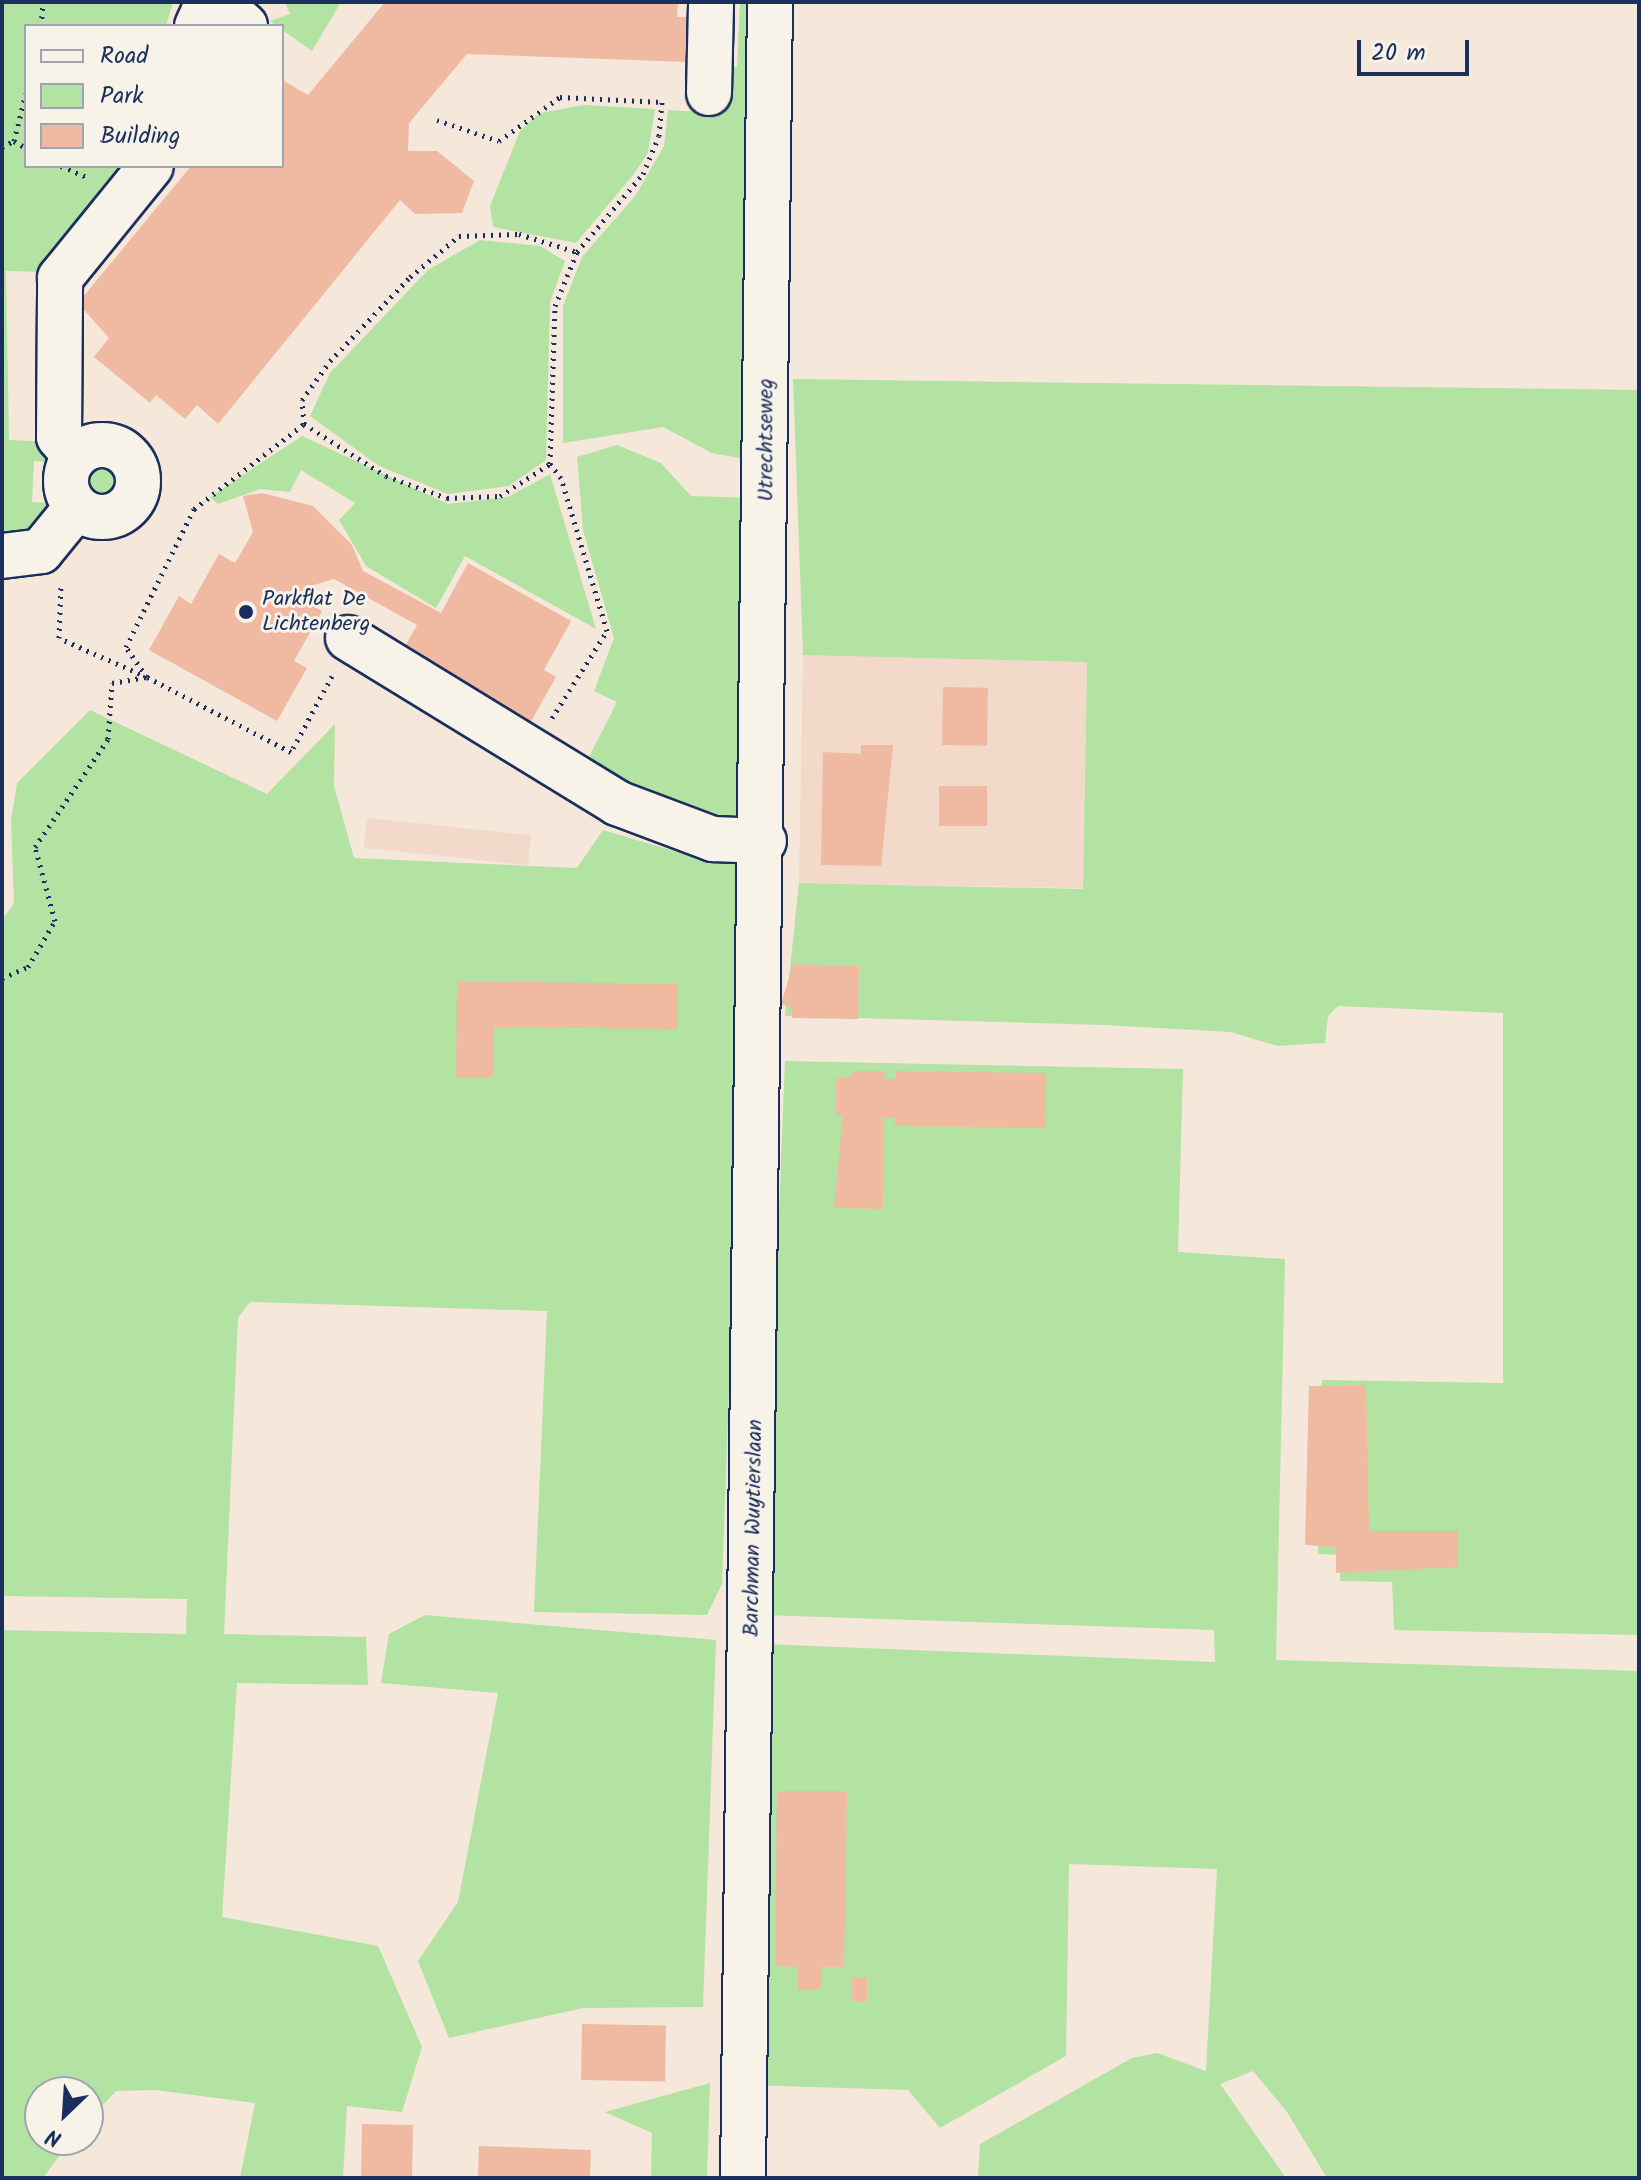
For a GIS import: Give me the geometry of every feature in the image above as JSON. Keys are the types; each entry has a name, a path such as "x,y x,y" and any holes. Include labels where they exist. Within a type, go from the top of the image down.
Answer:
{"lane":[{"path":"709,93 711,2"},
{"name":"Utrechtseweg","path":"764,859 770,2"},
{"path":"75,456 59,437 60,278 149,168"},
{"path":"101,444 115,447 139,481 117,515 76,508 65,482 75,456 101,444"},
{"path":"2,556 30,556 51,542 76,508"},
{"path":"348,638 617,803 764,859"},
{"name":"Barchman Wuytierslaan","path":"743,2178 764,859"}],"path":[{"path":"41,24 43,2"},
{"path":"437,120 499,141 560,97 662,102 709,93"},
{"path":"2,147 14,141 24,101"},
{"path":"531,749 607,631 561,478 550,464 555,306 577,252 643,174 659,136 662,102"},
{"path":"14,141 24,147"},
{"path":"304,424 302,400 330,361 459,236 519,234 577,252"},
{"path":"304,424 386,476 447,498 500,496 550,464"},
{"path":"147,677 126,647 194,509 304,424"},
{"path":"51,542 62,561 59,638 147,677 291,752 348,638"},
{"path":"2,978 28,967 55,921 35,847 108,739 112,683 147,677"}],"shaded area":[{"path":"803,655 1087,660 1083,888 799,883"},
{"path":"367,818 531,835 528,865 364,848"}],"green space":[{"path":"2,2 173,2 167,24 24,24 24,168 137,168 53,272 6,271 9,440 53,442 52,462 34,461 32,502 51,503 44,519 26,538 2,545"},
{"path":"285,2 341,2 312,51 284,31 284,24 270,21 290,14"},
{"path":"740,2 757,2 750,460 712,453 663,427 563,443 563,306 582,257 636,195 664,146 668,110 717,113 721,66 737,67"},
{"path":"584,105 655,109 648,153 633,175 576,243 493,227 490,206 520,131 540,113"},
{"path":"480,240 540,246 565,261 550,302 546,460 509,486 448,494 379,466 310,416 330,373 428,270"},
{"path":"793,379 1639,390 1639,1635 1394,1630 1392,1582 1340,1581 1340,1555 1318,1554 1322,1380 1503,1383 1503,1013 1338,1006 1328,1016 1325,1043 1277,1046 1231,1032 1104,1025 785,1016 799,883 1083,889 1087,662 803,655"},
{"path":"302,436 448,504 508,497 550,474 596,629 465,556 436,608 366,566 339,520 355,503 301,470 290,492 260,489 218,504 210,497"},
{"path":"617,445 661,463 691,496 755,498 749,827 697,818 585,765 617,702 594,691 614,638 583,530 577,457"},
{"path":"100,458 117,464 123,481 117,498 100,504 83,498 77,481 83,464"},
{"path":"90,710 267,794 335,724 334,786 354,858 577,868 603,830 687,855 748,863 722,1584 707,1615 534,1612 547,1311 250,1302 238,1318 224,1634 366,1637 368,1685 237,1683 222,1917 378,1946 422,2047 402,2112 347,2106 343,2178 240,2178 255,2103 155,2090 116,2091 104,2104 104,2076 24,2076 24,2156 59,2156 43,2178 2,2178 2,1630 186,1634 187,1599 2,1596 2,920 14,903 11,820 17,783"},
{"path":"785,1061 1183,1069 1178,1252 1285,1259 1276,1660 1639,1671 1639,2178 1327,2178 1287,2112 1253,2071 1220,2084 1286,2178 978,2178 980,2144 1132,2058 1157,2053 1206,2071 1217,1869 1069,1864 1066,2056 940,2128 908,2090 745,2085 763,1644 1215,1662 1214,1630 763,1615"},
{"path":"425,1615 716,1640 703,2007 583,2008 449,2038 418,1961 458,1902 498,1693 381,1683 389,1634"},
{"path":"710,2083 707,2178 651,2178 652,2133 605,2112"}],"building":[{"path":"385,2 678,2 677,17 691,17 689,62 467,54 409,123 408,151 437,151 474,181 462,213 415,214 400,200 218,424 197,405 185,419 156,395 150,403 94,357 109,338 78,303 189,168 284,168 284,81 308,95"},
{"name":"Parkflat De Lichtenberg","path":"262,493 313,506 352,545 363,571 441,613 468,563 571,621 544,670 556,677 526,730 398,659 417,625 334,579 314,585 305,602 322,611 294,661 307,668 277,721 149,650 179,596 191,604 219,554 235,563 253,532 243,496"},
{"path":"943,687 988,688 987,746 942,745"},
{"path":"861,745 893,745 881,866 821,865 823,752 861,754"},
{"path":"939,786 987,786 987,826 939,826"},
{"path":"793,964 859,966 858,1019 792,1018 792,1008 781,1004"},
{"path":"457,981 678,984 678,1029 494,1027 493,1077 456,1077"},
{"path":"853,1071 885,1071 884,1079 896,1079 896,1071 1046,1073 1045,1128 895,1126 895,1118 884,1118 883,1209 834,1208 843,1115 836,1115 836,1078 852,1077"},
{"path":"1366,1385 1369,1531 1458,1531 1458,1567 1336,1573 1336,1547 1305,1545 1309,1386"},
{"path":"777,1791 847,1791 844,1967 821,1967 821,1989 798,1989 798,1967 775,1966"},
{"path":"852,1977 867,1977 867,2001 852,2001"},
{"path":"582,2024 666,2025 665,2081 581,2080"},
{"path":"362,2124 413,2125 412,2178 361,2178"},
{"path":"479,2146 591,2150 590,2178 478,2178"}],"place":[{"name":"Parkflat De Lichtenberg","path":"246,612"}]}
